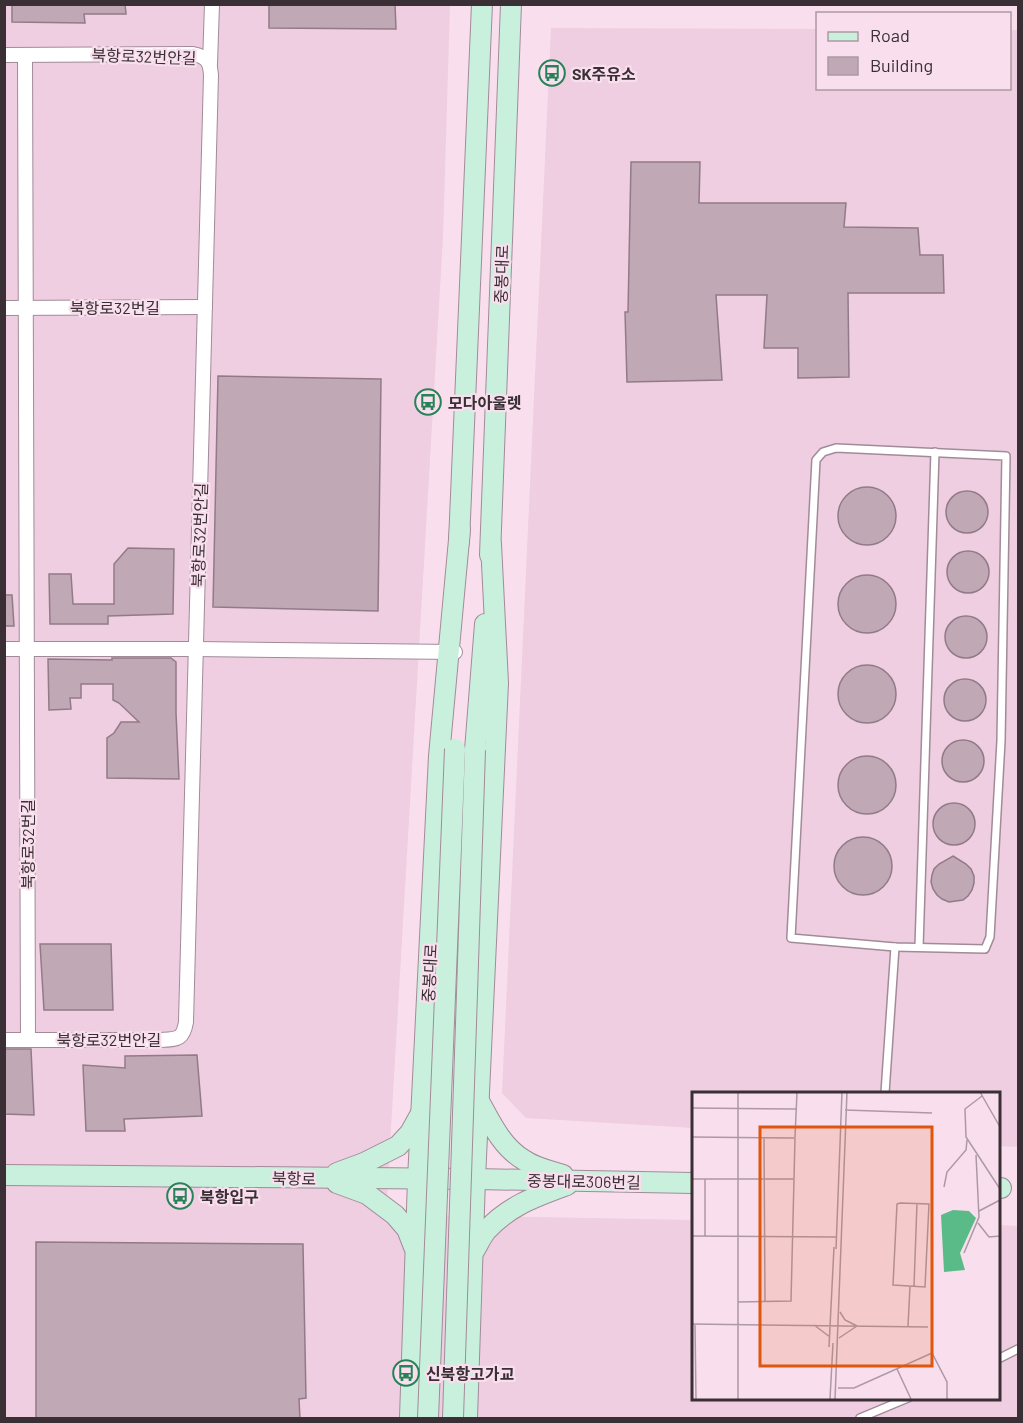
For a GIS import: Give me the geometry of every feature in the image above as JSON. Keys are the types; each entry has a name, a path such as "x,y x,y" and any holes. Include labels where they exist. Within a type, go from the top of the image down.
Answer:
{"main road":[{"name":"중봉대로","path":"410,1419 418,1179 440,756 452,652 460,529 482,4"},
{"name":"중봉대로","path":"453,1419 475,750 490,544 511,4"},
{"name":"중봉대로","path":"467,1419 475,1179 498,683 490,544"},
{"name":"중봉대로","path":"428,1419 454,749 452,652"},
{"path":"479,1101 508,1148 525,1162 580,1181"},
{"path":"323,1178 364,1163 398,1146 410,1133 422,1112"},
{"name":"북항로","path":"4,1175 475,1179"},
{"path":"323,1178 367,1194 395,1215 407,1229 416,1252"},
{"name":"중봉대로306번길","path":"475,1179 692,1183"},
{"path":"473,1254 485,1232 510,1209 537,1196 580,1181"}],"street":[{"path":"210,64 212,4"},
{"name":"북항로32번안길","path":"4,55 193,54 202,56 210,64 211,75 184,1032 177,1039 161,1040 4,1040"},
{"path":"25,55 25,308"},
{"name":"북항로32번길","path":"4,308 205,307"},
{"name":"북항로32번길","path":"25,308 28,1040"},
{"path":"4,649 452,652"}],"lane":[{"path":"836,448 1006,456 1001,741 990,937 985,949 895,947 790,938 816,459 823,452 836,448"},
{"path":"919,947 935,452"},
{"path":"885,1092 895,947"},
{"path":"999,1358 1018,1349"},
{"path":"860,1419 906,1399"}],"shaded area":[{"path":"5,5 450,5 443,237 386,1214 692,1220 692,1399 999,1399 999,1225 1018,1226 1018,1418 5,1418"},
{"path":"551,28 816,29 816,90 1011,90 1011,30 1018,30 1018,1147 999,1146 999,1092 692,1092 692,1128 526,1118 502,1093"}],"building":[{"path":"12,4 125,4 126,14 84,14 85,23 12,22"},
{"path":"269,4 395,4 396,29 269,28"},
{"path":"631,162 700,162 699,203 846,203 844,227 918,228 920,255 943,255 944,293 848,293 849,377 798,378 798,348 764,348 767,295 716,295 722,380 627,382 625,312 628,312"},
{"path":"218,376 381,379 378,611 213,607"},
{"path":"861,487 873,487 888,495 896,510 896,522 888,537 873,545 861,545 846,537 838,522 838,510 846,495"},
{"path":"967,491 975,492 982,497 987,504 987,520 982,527 975,532 967,533 959,532 952,527 947,520 946,512 947,504 952,497 959,492"},
{"path":"128,548 174,549 173,614 108,616 108,624 50,624 49,574 71,574 73,604 114,604 114,564"},
{"path":"968,551 976,552 983,557 988,564 988,580 983,587 976,592 968,593 960,592 953,587 948,580 947,572 948,564 953,557 960,552"},
{"path":"861,575 873,575 888,583 896,598 896,610 888,625 873,633 861,633 846,625 838,610 838,598 846,583"},
{"path":"4,595 12,595 14,626 4,626"},
{"path":"966,616 974,617 981,622 986,629 986,645 981,652 974,657 966,658 958,657 951,652 946,645 945,637 946,629 951,622 958,617"},
{"path":"112,658 171,658 176,662 179,779 107,778 107,738 114,733 121,722 139,722 113,700 113,684 81,684 81,698 70,698 71,709 49,710 48,659 112,660"},
{"path":"861,665 873,665 888,673 896,688 896,700 888,715 873,723 861,723 846,715 838,700 838,688 846,673"},
{"path":"965,679 973,680 980,685 985,692 985,708 980,715 973,720 965,721 957,720 950,715 945,708 944,700 945,692 950,685 957,680"},
{"path":"963,740 971,741 978,746 983,753 983,769 978,776 971,781 963,782 955,781 948,776 943,769 942,761 943,753 948,746 955,741"},
{"path":"861,756 873,756 888,764 896,779 896,791 888,806 873,814 861,814 846,806 838,791 838,779 846,764"},
{"path":"954,803 962,804 969,809 974,816 974,832 969,839 962,844 954,845 946,844 939,839 934,832 933,824 934,816 939,809 946,804"},
{"path":"857,837 869,837 884,845 892,860 892,872 884,887 869,895 857,895 842,887 834,872 834,860 842,845"},
{"path":"953,856 971,869 974,883 972,890 963,900 949,902 937,895 931,882 934,869"},
{"path":"40,944 111,944 113,1010 44,1010"},
{"path":"4,1049 31,1049 34,1115 4,1114"},
{"path":"197,1055 202,1116 124,1119 125,1131 86,1131 83,1065 125,1068 125,1056"},
{"path":"36,1242 303,1244 306,1398 299,1399 300,1419 36,1419"}],"place":[{"name":"SK주유소","path":"552,73"},
{"name":"모다아울렛","path":"428,402"},
{"name":"북항입구","path":"180,1196"},
{"name":"신북항고가교","path":"406,1373"}]}
